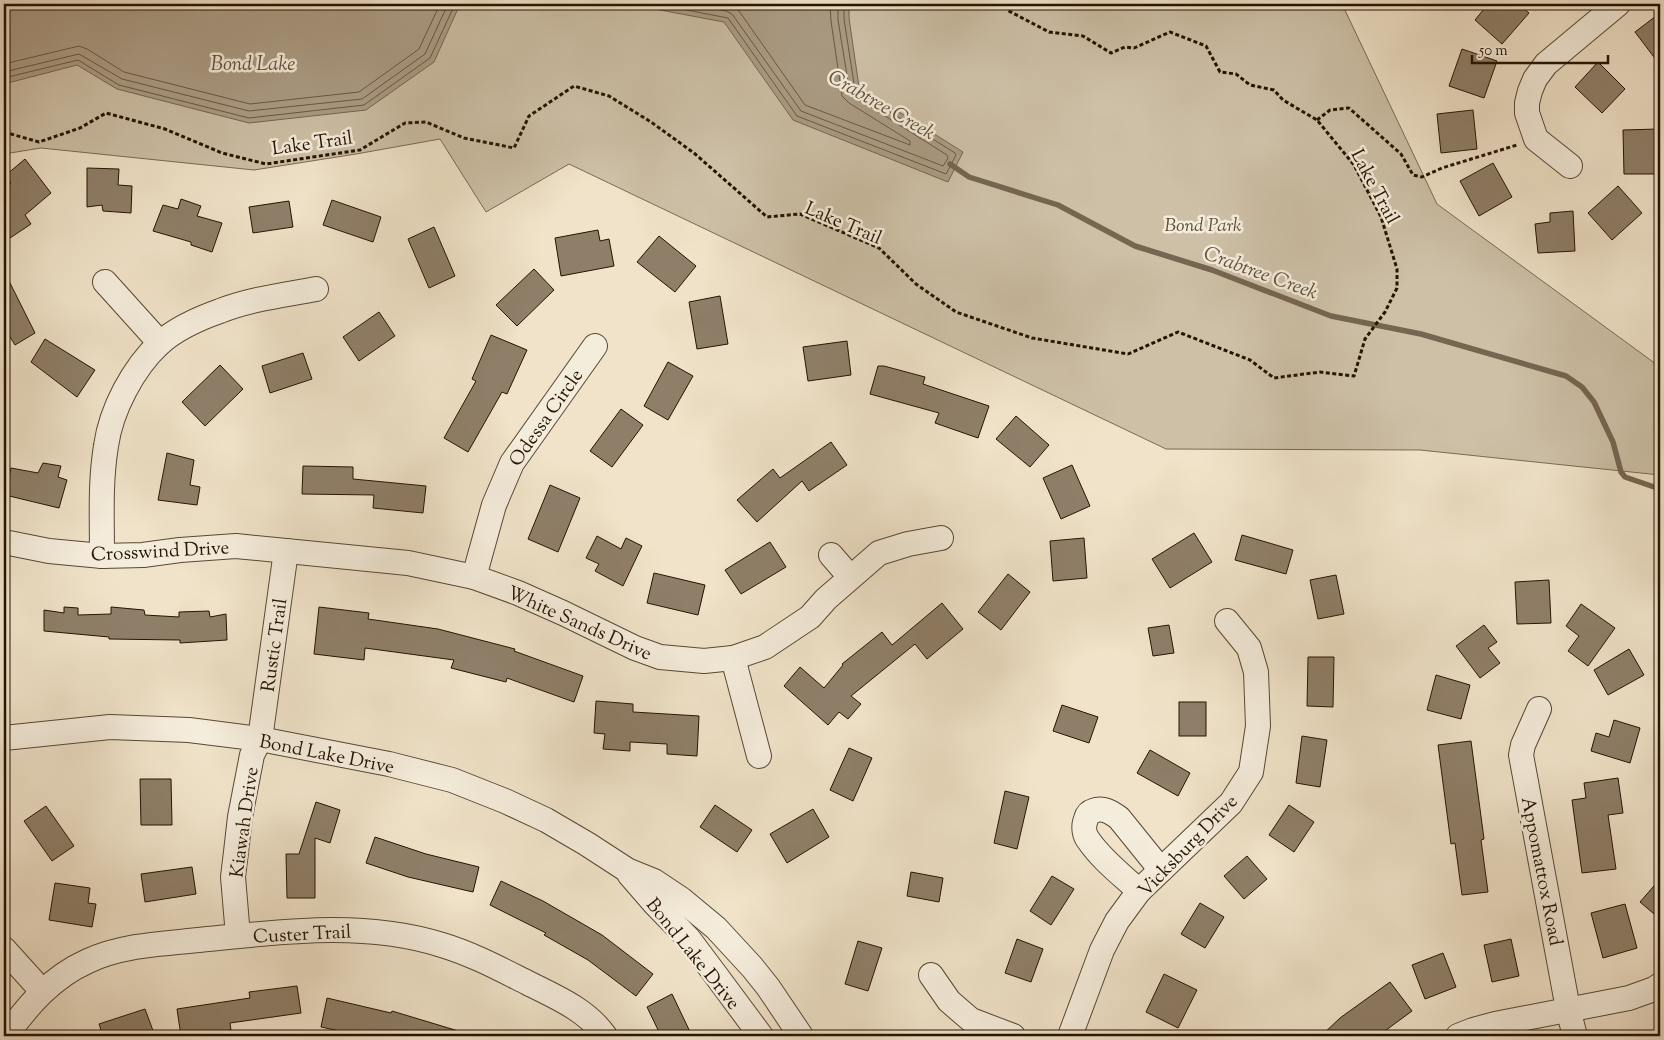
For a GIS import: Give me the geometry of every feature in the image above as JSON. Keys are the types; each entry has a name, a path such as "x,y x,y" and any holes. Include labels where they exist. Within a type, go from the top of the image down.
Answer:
{"street":[{"path":"1570,166 1536,139 1527,113 1527,103 1535,78 1546,64 1618,4"},
{"path":"105,282 160,343"},
{"path":"102,556 102,496 104,462 109,432 118,405 128,385 143,363 160,343 190,324 221,310 316,289"},
{"name":"Odessa Circle","path":"474,577 494,505 512,463 595,346"},
{"name":"White Sands Drive","path":"286,551 408,563 474,577 518,593 635,648 660,657 704,661 733,658 765,647 810,617 826,599 879,553 908,544 941,538"},
{"name":"Crosswind Drive","path":"4,542 49,551 102,556 143,555 236,546 286,551"},
{"name":"Rustic Trail","path":"260,740 286,551"},
{"path":"831,555 850,577"},
{"name":"Vicksburg Drive","path":"1070,1036 1102,950 1117,921 1140,891 1232,803 1251,772 1258,726 1256,672 1248,648 1227,621"},
{"path":"733,658 759,756"},
{"name":"Appomattox Road","path":"1539,709 1521,754 1568,1009 1575,1036"},
{"name":"Bond Lake Drive","path":"4,738 110,727 189,730 260,740 389,764 452,780 506,801 546,820 627,870 654,881 681,898 716,928 768,987 801,1036"},
{"name":"Kiawah Drive","path":"238,936 234,877 236,852 252,755 260,740"},
{"path":"1140,891 1108,862 1088,840 1083,825 1087,815 1092,811 1101,810 1110,812 1119,818 1162,870"},
{"name":"Bond Lake Drive","path":"627,870 654,904 688,938 760,1036"},
{"name":"Custer Trail","path":"6,1036 23,1012 42,991 72,969 107,953 127,948 238,936 345,929 374,931 442,945 494,966 584,1014 605,1036"},
{"path":"4,949 42,991"},
{"path":"931,975 949,1001 971,1020 1013,1036"},
{"path":"1458,1036 1495,1024 1630,998 1654,989 1660,984"}],"path":[{"name":"Lake Trail","path":"4,132 40,142 80,128 106,114 165,128 222,153 266,164 360,150 405,123 426,122 464,138 514,148 529,116 574,86 609,96 651,122 694,152 767,217 800,214 879,248 916,284 956,312 1032,338 1128,354 1178,332 1250,360 1274,378 1320,372 1354,376 1365,339 1385,312 1397,288 1397,269 1381,217 1354,166 1318,120 1283,100 1274,90 1250,85 1236,74 1220,72 1206,46 1170,32 1134,48 1125,47 1112,53 1083,36 1049,32 1007,10 1005,4"},
{"name":"Lake Trail","path":"1318,120 1330,110 1349,108 1401,154 1413,175 1422,177 1442,168 1536,139"}],"green space":[{"name":"Bond Park","path":"4,4 1342,4 1437,204 1660,367 1660,475 1420,450 1166,449 569,164 486,212 440,139 254,170 41,148 4,154"}],"water":[{"name":"Bond Lake","path":"4,4 460,4 434,62 366,110 249,123 117,89 77,65 4,84"},
{"path":"628,4 849,4 849,18 859,87 963,152 948,182 793,120 724,22"}],"building":[{"path":"1488,4 1518,4 1529,13 1502,44 1475,20"},
{"path":"1660,13 1660,65 1635,32"},
{"path":"1462,49 1497,61 1484,98 1449,86"},
{"path":"1598,62 1625,89 1602,113 1575,87"},
{"path":"1473,110 1477,149 1441,153 1437,114"},
{"path":"1658,129 1658,174 1624,174 1623,130"},
{"path":"25,159 51,193 25,215 31,224 10,238 4,227 4,187 11,183 6,175"},
{"path":"1493,163 1512,197 1479,216 1460,181"},
{"path":"87,168 119,169 118,185 132,186 131,213 103,211 102,205 87,207"},
{"path":"1618,186 1642,213 1612,240 1588,213"},
{"path":"181,199 201,206 197,216 222,223 212,252 191,245 191,242 153,231 163,205 178,209"},
{"path":"332,200 381,217 373,242 323,225"},
{"path":"289,201 293,227 253,233 249,207"},
{"path":"1573,211 1575,251 1538,253 1535,224 1550,222 1550,213"},
{"path":"434,227 455,276 429,288 408,239"},
{"path":"598,230 600,241 609,239 614,266 561,276 555,238"},
{"path":"659,236 696,266 675,292 637,262"},
{"path":"534,269 554,290 517,326 496,305"},
{"path":"4,271 35,333 15,345 4,327"},
{"path":"720,296 728,344 697,349 689,302"},
{"path":"379,312 395,336 359,361 343,337"},
{"path":"491,335 527,350 507,394 502,392 468,452 444,438 476,381 472,379"},
{"path":"45,339 95,370 77,397 31,362"},
{"path":"847,341 851,375 808,381 803,347"},
{"path":"303,353 312,379 270,393 262,366"},
{"path":"668,362 693,376 668,420 644,406"},
{"path":"220,365 243,389 205,426 182,402"},
{"path":"878,366 925,377 923,384 989,406 978,438 935,423 939,413 870,394"},
{"path":"621,409 643,425 612,467 590,451"},
{"path":"1016,416 1049,445 1030,467 996,439"},
{"path":"831,442 847,465 809,491 802,481 757,522 737,500 773,469 780,478"},
{"path":"167,453 194,460 190,485 200,487 197,505 158,500"},
{"path":"43,463 61,466 58,477 67,480 59,508 5,495 11,468 38,473"},
{"path":"1072,465 1090,506 1061,519 1043,478"},
{"path":"303,466 353,467 353,479 426,486 423,513 373,508 374,495 302,494"},
{"path":"550,485 580,498 558,552 528,539"},
{"path":"1194,533 1212,562 1170,588 1152,559"},
{"path":"1242,535 1293,550 1286,574 1235,560"},
{"path":"597,536 621,549 626,538 642,546 623,586 595,571 599,564 586,558"},
{"path":"1084,538 1087,578 1053,581 1050,541"},
{"path":"770,542 786,567 741,594 725,570"},
{"path":"654,573 705,585 698,615 647,603"},
{"path":"1008,574 1030,592 1001,630 978,612"},
{"path":"1336,575 1344,614 1318,619 1310,580"},
{"path":"1549,580 1551,623 1517,624 1515,582"},
{"path":"942,603 963,629 927,659 915,644 851,696 861,704 848,719 839,712 828,725 784,686 800,667 824,688 842,664 882,632 892,645"},
{"path":"1581,604 1615,628 1588,666 1568,651 1579,636 1566,626"},
{"path":"64,607 78,608 78,615 111,614 111,607 144,610 145,615 179,617 179,612 209,611 210,617 226,614 227,640 180,643 180,640 109,639 109,637 44,631 44,610 64,613"},
{"path":"319,607 369,613 368,619 438,629 515,649 514,651 583,676 574,702 507,678 506,682 451,668 454,660 365,648 364,660 314,654"},
{"path":"1169,625 1174,653 1153,656 1148,628"},
{"path":"1484,625 1497,642 1488,648 1500,663 1480,678 1456,646"},
{"path":"1629,649 1644,675 1608,695 1594,670"},
{"path":"1308,657 1334,657 1333,707 1307,706"},
{"path":"1436,675 1470,685 1461,719 1427,710"},
{"path":"596,701 633,704 633,712 699,716 697,756 667,754 667,744 630,742 630,751 603,749 605,734 594,733"},
{"path":"1179,702 1206,702 1206,736 1179,736"},
{"path":"1062,705 1098,717 1089,743 1053,731"},
{"path":"1614,720 1640,728 1630,763 1591,751 1596,733 1609,737"},
{"path":"1302,736 1327,740 1320,787 1296,783"},
{"path":"1471,741 1484,839 1481,840 1488,892 1462,895 1455,843 1451,844 1438,745"},
{"path":"849,748 872,758 853,801 830,790"},
{"path":"1150,750 1190,773 1178,796 1137,773"},
{"path":"1618,778 1623,813 1608,815 1616,869 1582,873 1572,800 1586,798 1584,783"},
{"path":"140,779 171,779 172,825 141,825"},
{"path":"1005,791 1029,797 1017,849 994,843"},
{"path":"316,802 340,810 330,843 315,838 315,898 287,898 286,854 299,854"},
{"path":"715,805 752,830 737,852 700,827"},
{"path":"1289,805 1314,822 1294,852 1269,835"},
{"path":"46,806 74,846 52,861 24,821"},
{"path":"813,809 829,837 787,863 770,834"},
{"path":"375,837 426,854 479,867 473,892 408,877 366,863"},
{"path":"1247,856 1267,879 1244,899 1224,876"},
{"path":"192,867 196,894 145,902 141,874"},
{"path":"911,872 943,878 939,902 907,896"},
{"path":"1052,876 1074,889 1051,925 1030,911"},
{"path":"1660,879 1660,919 1640,902"},
{"path":"501,881 543,901 602,935 653,974 636,996 588,960 544,935 546,933 490,905"},
{"path":"55,883 90,888 88,903 96,904 92,927 49,920"},
{"path":"1200,903 1224,917 1205,948 1181,934"},
{"path":"1625,904 1637,948 1603,958 1591,913"},
{"path":"1017,939 1043,949 1031,982 1005,973"},
{"path":"1511,939 1519,976 1492,982 1484,945"},
{"path":"858,941 882,948 868,991 845,984"},
{"path":"1443,953 1456,987 1425,999 1412,965"},
{"path":"1164,974 1197,990 1178,1028 1146,1012"},
{"path":"1390,982 1412,1011 1378,1036 1321,1036 1340,1018"},
{"path":"297,986 301,1013 230,1023 231,1030 181,1036 177,1009 250,998 249,992"},
{"path":"672,994 692,1036 661,1036 647,1007"},
{"path":"327,998 391,1013 392,1011 465,1033 464,1036 363,1036 321,1027"},
{"path":"145,1009 155,1036 103,1036 99,1024"}],"waterway":[{"name":"Crabtree Creek","path":"950,164 969,177 1058,205 1135,246 1212,270 1331,316 1421,334 1566,376 1582,387 1594,402 1613,442 1621,472 1625,477 1660,489"}]}
